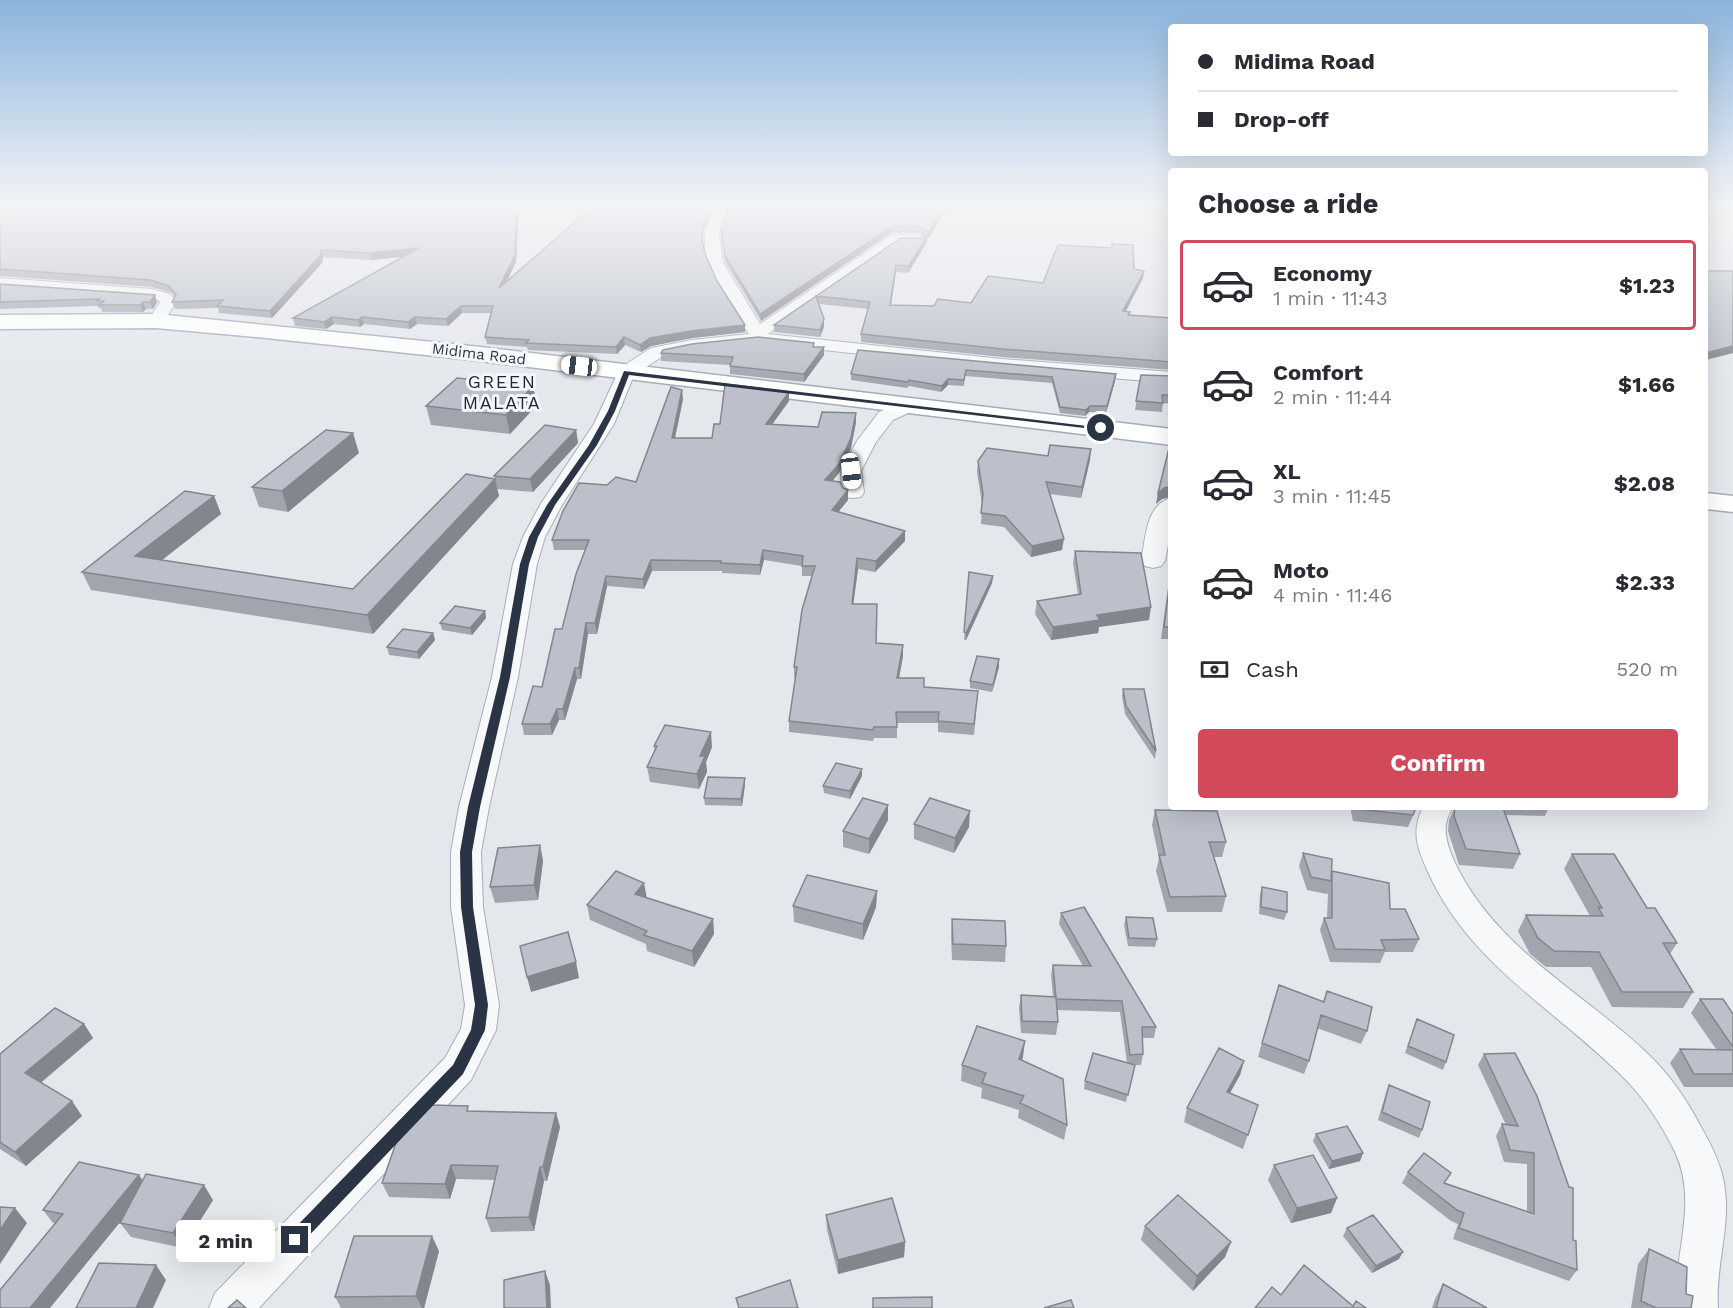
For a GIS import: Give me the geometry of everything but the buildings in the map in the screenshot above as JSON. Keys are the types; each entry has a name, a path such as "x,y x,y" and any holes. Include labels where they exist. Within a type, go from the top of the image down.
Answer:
{"main road":[{"name":"Midima Road","path":"0,322 156,321 429,348 1168,437"},
{"path":"1708,501 1733,504"}],"street":[{"path":"716,265 758,336"},
{"path":"758,336 859,265"},
{"path":"0,284 152,294 164,297 168,302 156,321"},
{"path":"230,1308 458,1069 478,1030 482,1005 467,907 466,852 474,807 505,677 525,564 534,537 551,505 593,445 611,411 626,372 657,352 758,336 979,362 1168,378"},
{"path":"853,492 851,471 867,441 886,416 910,405"},
{"path":"1153,561 1163,511 1168,507"},
{"path":"1437,810 1431,824 1434,848 1446,879 1471,916 1511,959 1554,998 1616,1046 1654,1085 1681,1128 1703,1173 1708,1212 1698,1255 1697,1308"}],"district":[{"name":"GREEN MALATA","path":"502,392"}],"route":[{"path":"295,1240 458,1069 478,1030 482,1005 467,907 466,852 474,807 505,677 525,564 534,537 551,505 593,445 611,411 626,372 1101,428"}]}
